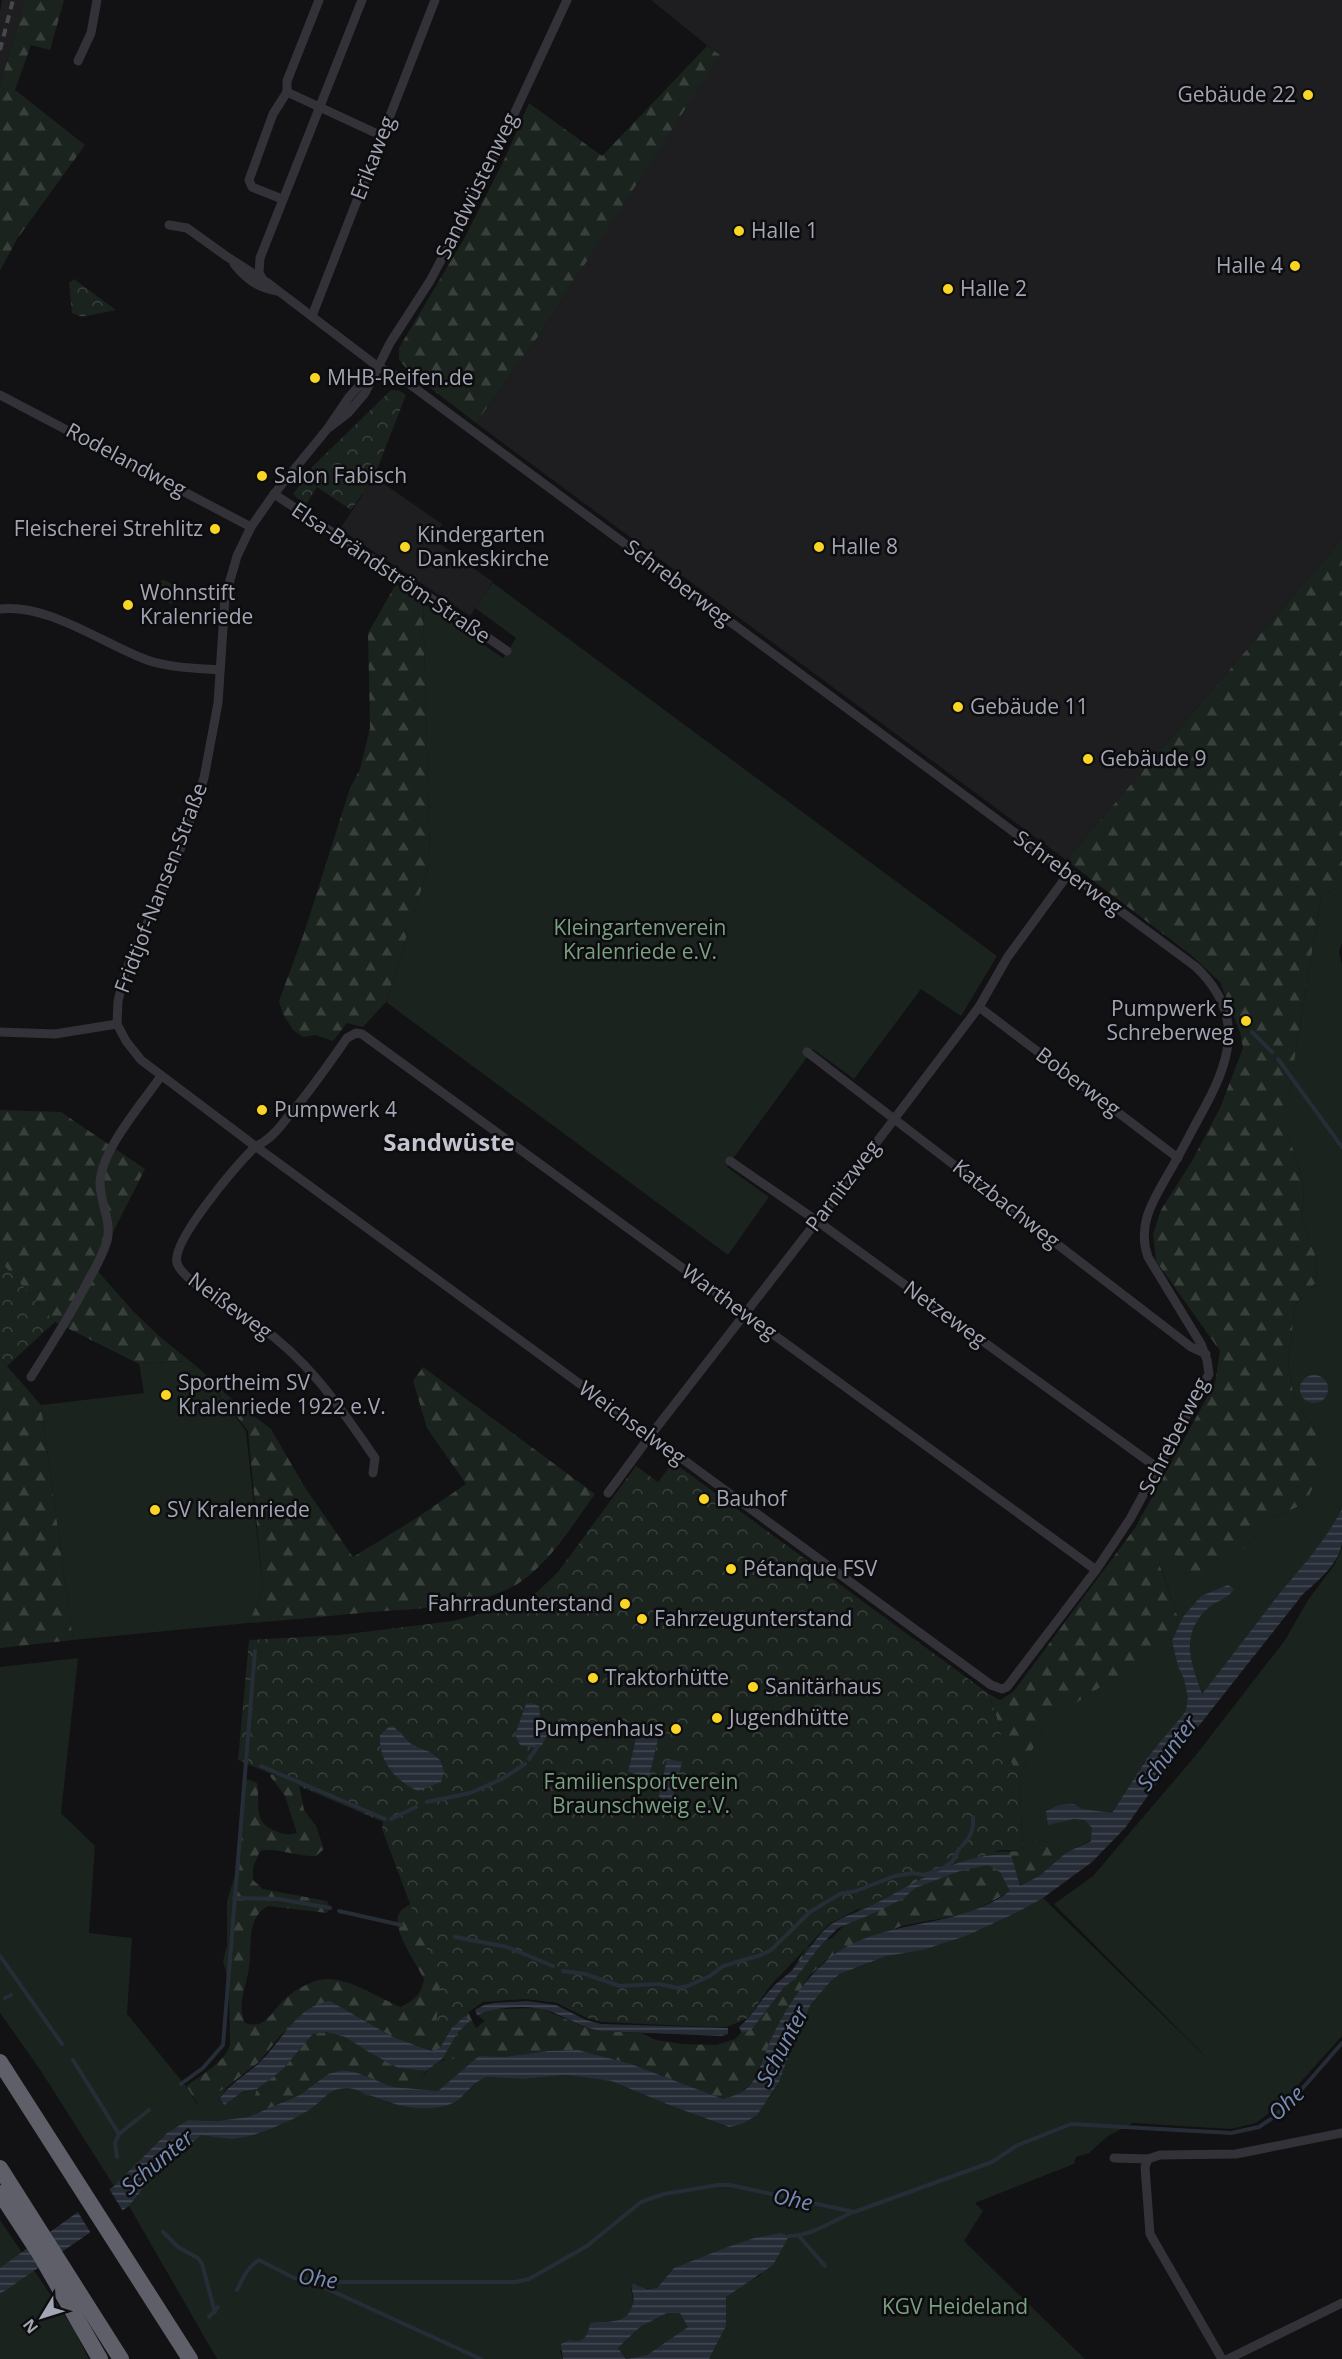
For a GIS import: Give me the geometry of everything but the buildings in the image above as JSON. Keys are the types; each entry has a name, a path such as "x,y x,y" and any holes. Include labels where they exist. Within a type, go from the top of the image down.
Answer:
{"highway":[{"path":"0,2062 190,2359"},
{"path":"2,2171 87,2318 100,2359"},
{"path":"0,2193 87,2318 121,2359"},
{"path":"138,2281 182,2359"}],"street":[{"path":"78,61 91,33 97,0"},
{"path":"282,199 252,187 249,180 273,114 287,92 287,81 319,0"},
{"path":"263,280 259,273 260,258 362,0"},
{"name":"Erikaweg","path":"312,316 435,0"},
{"name":"Sandwüstenweg","path":"377,366 430,281 483,181 567,0"},
{"path":"287,92 382,136"},
{"name":"Schreberweg","path":"169,225 187,228 263,280 377,366 404,380 1196,967 1220,996 1229,1029 1227,1057 1220,1079 1147,1213 1144,1243 1151,1263 1195,1332 1206,1354 1209,1374 1130,1519 1096,1570 1012,1683"},
{"name":"Schreberweg","path":"229,258 245,278 257,286 279,292"},
{"name":"Fridtjof-Nansen-Straße","path":"255,1146 161,1076 132,1050 117,1024 117,1007 121,982 179,854 196,807 208,763 216,721 228,585 237,556 251,527 274,494 328,429 349,396 377,366"},
{"name":"Rodelandweg","path":"0,394 251,527"},
{"name":"Elsa-Brändström-Straße","path":"274,494 507,651"},
{"path":"0,609 22,609 44,615 149,661 173,666 220,670"},
{"name":"Parnitzweg","path":"608,1493 979,1007 1007,958 1069,873"},
{"name":"Boberweg","path":"979,1007 1178,1158"},
{"path":"0,1032 55,1034 117,1024"},
{"name":"Neißeweg","path":"362,1034 347,1038 289,1117 266,1141 255,1146 214,1195 184,1236 178,1248 177,1264 189,1280 262,1328 297,1357 315,1376 375,1458 373,1473"},
{"name":"Wartheweg","path":"362,1034 1096,1570"},
{"name":"Katzbachweg","path":"807,1052 1191,1347 1206,1354"},
{"path":"31,1377 79,1299 107,1242 108,1223 102,1205 100,1183 105,1160 161,1076"},
{"name":"Weichselweg","path":"255,1146 991,1685 1002,1689 1012,1683"},
{"name":"Netzeweg","path":"730,1161 817,1221 1159,1469"},
{"path":"1114,2158 1148,2159 1160,2155 1236,2154 1342,2133"},
{"path":"1148,2159 1144,2167 1150,2234 1222,2359"},
{"path":"1232,2358 1342,2303"}],"shaded area":[{"path":"2,0 25,0 0,85 0,12"},
{"path":"651,0 1342,0 1342,539 1066,860 476,423 539,335 719,55"},
{"name":"Kindergarten Dankeskirche","path":"374,477 442,524 433,539 493,582 470,616 340,529"}],"green space":[{"path":"25,0 64,0 50,50 31,45 15,90 85,145 17,239 0,271 0,85"},
{"path":"707,46 720,55 539,335 476,423 411,373 399,360 399,348 465,237 505,158 529,103 602,156"},
{"path":"74,279 116,310 82,317 72,313 69,283"},
{"path":"391,390 400,391 406,395 374,477 351,510 317,487 305,506 293,494 314,465"},
{"path":"1342,539 1342,888 1335,888 1321,897 1288,1099 1288,1134 1304,1184 1302,1222 1316,1257 1317,1281 1295,1305 1288,1365 1295,1403 1319,1433 1320,1470 1306,1503 1268,1520 1238,1556 1200,1579 1186,1575 1179,1559 1170,1550 1162,1551 1159,1563 1178,1618 1162,1647 1045,1723 1019,1778 1003,1745 989,1694 1000,1700 1013,1692 1135,1528 1215,1383 1220,1351 1156,1261 1153,1234 1161,1210 1192,1161 1220,1108 1243,1048 1240,1032 1220,982 1191,955 1066,860"},
{"path":"164,580 178,587 180,591 176,601 171,604 158,598 155,593 160,581"},
{"name":"Kleingartenverein Kralenriede e.V.","path":"493,583 997,956 961,1016 921,989 854,1079 813,1049 727,1167 769,1197 728,1255 386,1002 430,862 423,603 503,658 516,638 475,608"},
{"path":"396,584 423,603 430,862 386,1002 363,1027 347,1023 333,1041 315,1035 303,1037 293,1030 283,1014 279,1001 304,933 350,788 360,769 370,728 368,633"},
{"path":"1335,888 1342,888 1342,943 1339,952 1342,965 1342,1509 1329,1534 1310,1560 1259,1620 1202,1695 1148,1757 1112,1813 1091,1840 1067,1852 1037,1838 1023,1851 1019,1778 1045,1723 1162,1646 1178,1618 1159,1562 1161,1551 1170,1550 1179,1559 1186,1575 1238,1556 1268,1520 1306,1503 1319,1433 1295,1403 1288,1365 1295,1305 1317,1281 1316,1257 1302,1222 1304,1184 1288,1134 1288,1099 1321,897"},
{"path":"0,1110 61,1112 145,1169 95,1268 133,1311 159,1336 201,1370 181,1361 139,1364 55,1322 0,1261"},
{"path":"0,1261 55,1322 7,1366 0,1358"},
{"path":"0,1358 41,1405 73,1640 0,1648"},
{"name":"SV Kralenriede","path":"181,1361 201,1370 246,1431 263,1589 249,1623 73,1640 41,1405 144,1393 139,1364"},
{"path":"423,1367 595,1494 546,1560 526,1578 492,1595 452,1605 249,1623 263,1589 248,1431 201,1370 226,1394 271,1429 304,1486 353,1557 466,1484 427,1428 413,1381"},
{"name":"Familiensportverein Braunschweig e.V.","path":"673,1462 989,1694 1003,1745 1019,1778 1023,1851 1000,1850 930,1872 829,1924 770,1986 748,2018 727,2027 602,2022 587,2018 557,2003 526,1999 483,2002 435,2036 440,1984 382,1829 383,1822 238,1760 249,1640 339,1635 453,1621 518,1604 538,1591 558,1572 636,1466 658,1482"},
{"name":"KGV Heideland","path":"1342,1548 1342,2036 1281,2104 1256,2123 1231,2129 1133,2123 1108,2136 1089,2153 1076,2157 1074,2164 975,2203 983,2211 964,2241 1085,2359 709,2359 726,2326 726,2297 761,2275 754,2238 674,2268 657,2288 631,2289 633,2305 628,2315 617,2320 602,2321 582,2341 560,2351 563,2359 217,2359 129,2206 156,2173 201,2134 234,2139 263,2132 305,2113 335,2090 353,2089 365,2095 377,2096 390,2103 463,2096 486,2077 524,2079 566,2075 611,2081 728,2127 742,2124 769,2098 779,2082 811,2004 840,1974 887,1956 923,1950 966,1936 1043,1898 1215,2066 1054,1904 1093,1876 1196,1755 1285,1640 1308,1600 1335,1564"},
{"path":"78,1658 61,1813 95,1846 89,1933 132,1938 127,2014 186,2086 197,2104 228,2086 220,2098 257,2089 248,2117 217,2121 188,2120 167,2133 114,2186 39,2068 0,2013 0,1667"},
{"path":"278,1767 298,1780 304,1810 316,1826 324,1849 316,1856 273,1850 260,1851 253,1867 253,1880 263,1889 327,1901 330,1908 327,1913 268,1906 256,1918 251,1933 249,1967 242,2002 245,2023 252,2024 264,2022 294,1992 322,1979 346,1982 401,2007 414,1999 424,1979 405,1945 398,1926 401,1911 412,1903 476,2028 485,2021 477,2015 494,2009 540,2008 584,2027 601,2031 641,2033 656,2040 682,2044 716,2045 735,2039 774,1998 807,1947 832,1938 881,1887 924,1875 989,1852 1023,1851 1037,1838 1067,1852 1039,1876 970,1913 901,1926 825,1961 809,1976 785,2015 751,2084 739,2094 723,2099 631,2064 578,2050 503,2057 442,2059 433,2051 393,2037 342,2008 309,2009 280,2036 259,2062 228,2086 198,2104 186,2086 217,2063 230,2045 229,1982 223,1961 227,1946 227,1901 236,1872 243,1781 247,1779 257,1783 259,1812 264,1824 283,1834 297,1833 285,1796 270,1776"},
{"path":"326,2032 345,2037 398,2068 426,2071 415,2090 393,2087 355,2072 342,2070 328,2074 300,2095 248,2117 257,2089 282,2070 313,2034"},
{"path":"479,2056 439,2091 415,2090 428,2070 440,2061"},
{"path":"0,2220 73,2328 89,2359 0,2359"},
{"path":"667,2313 680,2313 689,2327 647,2355 626,2359 618,2348 640,2327"}],"water":[{"path":"1314,1375 1324,1379 1328,1389 1324,1399 1314,1403 1304,1399 1300,1389 1304,1379"},
{"name":"Schunter","path":"1342,1509 1342,1542 1333,1564 1303,1594 1186,1742 1125,1828 1092,1862 1043,1898 966,1936 923,1950 887,1956 840,1974 811,2004 779,2082 757,2115 742,2124 729,2127 611,2081 566,2075 524,2079 486,2077 453,2103 431,2108 407,2107 365,2095 353,2089 339,2089 328,2094 305,2113 263,2132 233,2139 201,2135 156,2173 129,2206 0,2294 0,2268 114,2186 167,2133 188,2120 217,2121 248,2117 300,2095 328,2074 342,2070 355,2072 393,2087 438,2091 479,2056 503,2057 578,2050 631,2064 723,2099 742,2092 754,2080 785,2013 807,1981 824,1963 845,1948 868,1937 965,1913 988,1904 1010,1891 1000,1872 988,1865 960,1871 915,1888 904,1898 879,1911 838,1928 819,1947 795,1979 784,1987 752,2029 742,2033 739,2027 771,1989 795,1967 830,1925 938,1871 974,1858 1011,1855 1020,1886 1039,1876 1067,1852 1091,1841 1092,1828 1085,1820 1074,1819 1048,1825 1046,1811 1059,1805 1074,1804 1082,1809 1112,1813 1148,1757 1186,1711 1188,1697 1172,1641 1183,1617 1201,1596 1228,1585 1234,1589 1229,1595 1208,1608 1193,1628 1190,1639 1191,1660 1202,1694 1319,1545"},
{"path":"526,1704 539,1706 540,1718 548,1733 542,1745 530,1747 520,1745 515,1735"},
{"path":"393,1726 413,1746 430,1752 440,1760 444,1771 441,1782 418,1791 395,1775 385,1761 380,1744 380,1735"},
{"path":"638,1730 659,1735 649,1777 628,1772"},
{"path":"667,1759 682,1762 673,1798 667,1802 660,1799 659,1795"},
{"path":"330,2001 393,2037 432,2051 440,2048 452,2028 465,2016 470,2021 458,2032 442,2059 426,2071 398,2068 345,2037 326,2032 313,2034 282,2070 257,2089 242,2092 224,2105 220,2098 224,2093 266,2056 299,2017 318,2004"},
{"path":"527,2001 556,2005 586,2020 601,2024 728,2028 728,2034 722,2036 601,2031 582,2026 544,2009 504,2008 477,2015 475,2010 494,2003"},
{"path":"781,2233 789,2236 773,2265 726,2297 726,2326 709,2359 626,2359 563,2359 561,2344 569,2340 578,2341 584,2338 590,2323 616,2321 627,2315 633,2303 633,2284 647,2289 657,2288 674,2268 754,2238","holes":["667,2313 680,2313 688,2327 647,2355 626,2359 618,2348 640,2327"]}],"pier":[{"path":"108,2187 124,2213 92,2235 76,2209"}],"waterway":[{"path":"1252,1032 1272,1052"},
{"path":"1278,1059 1342,1147"},
{"path":"181,2084 203,2068 223,2045 255,1651"},
{"path":"529,1759 538,1746"},
{"path":"427,1802 470,1793 502,1779 525,1764"},
{"path":"261,1766 385,1819"},
{"path":"391,1819 416,1807"},
{"path":"962,1846 971,1833 973,1817"},
{"path":"563,1971 585,1974 620,1986 659,1984 678,1988 688,1986 710,1976 723,1966 771,1950 810,1912 840,1894 856,1891 895,1876 913,1873 924,1875 952,1862 959,1849"},
{"path":"234,1898 279,1899 330,1908"},
{"path":"339,1911 401,1925"},
{"path":"455,1937 507,1947 553,1966"},
{"path":"0,1956 62,2044"},
{"path":"5,1998 11,1995"},
{"name":"Ohe","path":"237,2290 249,2269 259,2260 294,2278 326,2282 516,2282 529,2279 587,2246 641,2202 664,2194 730,2185 854,2212 992,2162 1016,2146 1071,2124 1231,2133 1259,2127 1295,2097 1342,2043"},
{"path":"73,2060 119,2134 115,2143 117,2157"},
{"path":"119,2134 149,2110"},
{"path":"789,2236 814,2231 853,2212"},
{"path":"163,2232 178,2247 198,2258 202,2264 215,2312"},
{"path":"799,2236 825,2266"},
{"path":"310,2281 481,2359"},
{"name":"Ohe","path":"209,2317 218,2307"}],"railway":[{"path":"0,50 13,0"}],"place":[{"name":"Gebäude 22","path":"1308,95"},
{"name":"Halle 1","path":"739,231"},
{"name":"Halle 4","path":"1295,266"},
{"name":"Halle 2","path":"948,289"},
{"name":"MHB-Reifen.de","path":"315,378"},
{"name":"Salon Fabisch","path":"262,476"},
{"name":"Fleischerei Strehlitz","path":"215,529"},
{"name":"Kindergarten Dankeskirche","path":"405,547"},
{"name":"Halle 8","path":"819,547"},
{"name":"Wohnstift Kralenriede","path":"128,605"},
{"name":"Gebäude 11","path":"958,707"},
{"name":"Gebäude 9","path":"1088,759"},
{"name":"Pumpwerk 5 Schreberweg","path":"1246,1021"},
{"name":"Pumpwerk 4","path":"262,1110"},
{"name":"Sportheim SV Kralenriede 1922 e.V.","path":"166,1395"},
{"name":"Bauhof","path":"704,1499"},
{"name":"SV Kralenriede","path":"155,1510"},
{"name":"Pétanque FSV","path":"731,1569"},
{"name":"Fahrradunterstand","path":"625,1604"},
{"name":"Fahrzeugunterstand","path":"642,1619"},
{"name":"Traktorhütte","path":"593,1678"},
{"name":"Sanitärhaus","path":"753,1687"},
{"name":"Jugendhütte","path":"717,1718"},
{"name":"Pumpenhaus","path":"676,1729"}],"district":[{"name":"Sandwüste","path":"449,1143"}]}
